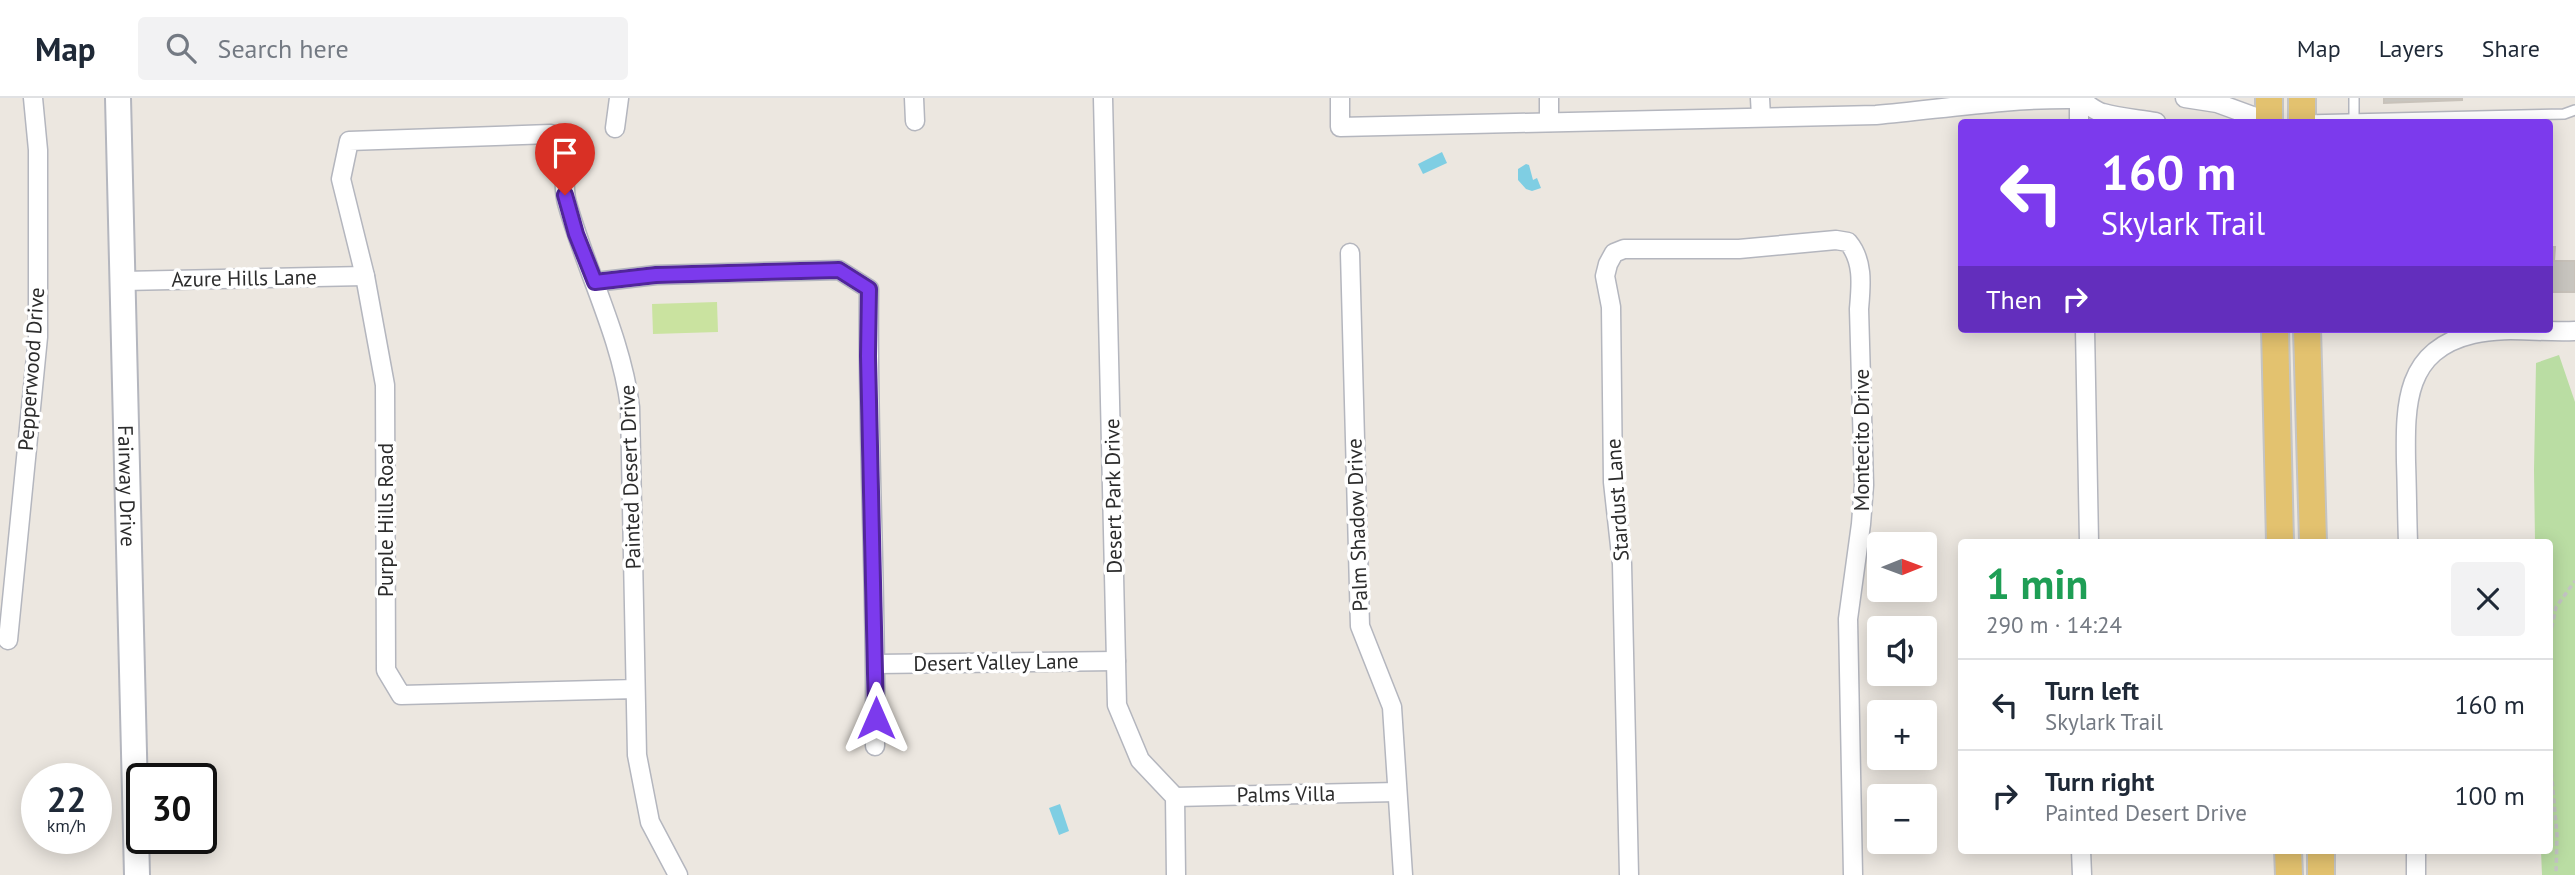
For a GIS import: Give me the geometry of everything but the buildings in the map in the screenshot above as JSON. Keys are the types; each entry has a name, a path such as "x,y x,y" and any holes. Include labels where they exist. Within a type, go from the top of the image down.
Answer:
{"main road":[{"path":"2269,98 2269,119"},
{"path":"2275,333 2280,539"},
{"path":"2307,333 2313,539"},
{"path":"2288,854 2289,875"},
{"path":"2320,854 2321,875"}],"street":[{"name":"Pepperwood Drive","path":"8,640 38,337 38,150 33,98"},
{"name":"Fairway Drive","path":"118,98 136,875"},
{"path":"615,128 619,98"},
{"path":"915,98 915,121"},
{"name":"Desert Park Drive","path":"1103,98 1118,705 1140,760 1175,797"},
{"path":"1340,98 1340,127 1876,115 1926,110 1973,100 2080,98 2100,113 2137,119"},
{"path":"1549,98 1549,122"},
{"path":"1760,98 1761,117"},
{"path":"2079,119 2080,98"},
{"path":"2185,98 2217,103 2261,119"},
{"path":"2281,119 2302,114"},
{"name":"Painted Desert Drive","path":"377,138 475,138 551,134 566,153 565,195 576,234 626,372 630,407 637,755 650,821 678,875"},
{"name":"Purple Hills Road","path":"377,138 349,141 341,179 365,276 384,385 386,670 401,695 635,690"},
{"name":"Montecito Drive","path":"1739,249 1836,240 1848,242 1858,261 1861,283 1859,309 1864,485 1848,619 1853,875"},
{"name":"Stardust Lane","path":"1629,875 1622,564 1613,482 1611,307 1605,276 1614,253 1624,249 1739,249"},
{"name":"Palm Shadow Drive","path":"1349,253 1360,626 1392,707 1403,875"},
{"path":"595,282 656,275 839,270 869,289 875,746"},
{"name":"Azure Hills Lane","path":"123,281 365,276"},
{"path":"2553,331 2575,331"},
{"path":"2085,333 2089,539"},
{"path":"2408,539 2406,408 2417,370 2430,355 2443,346 2476,333"},
{"name":"Desert Valley Lane","path":"876,664 1116,661"},
{"name":"Palms Villa","path":"1175,797 1397,792"},
{"path":"1175,797 1176,875"},
{"path":"2081,854 2082,875"},
{"path":"2416,854 2416,875"}],"lane":[{"path":"2302,114 2354,119 2354,98"},
{"path":"2542,119 2575,110"}],"path":[{"path":"2553,622 2556,607 2575,581"},
{"path":"2553,790 2557,835 2556,875"}],"green space":[{"path":"717,302 718,332 653,334 652,304"},
{"path":"2559,355 2575,402 2575,875 2542,875 2541,854 2553,854 2553,539 2535,539 2536,363"}],"water":[{"path":"1442,152 1447,163 1423,174 1418,164"},
{"path":"1529,165 1533,180 1537,178 1541,188 1532,191 1526,189 1518,180 1518,169"},
{"path":"1060,804 1069,831 1059,835 1049,808"}],"route":[{"path":"565,195 576,234 595,282 716,272 839,270 869,289 876,718"}]}
